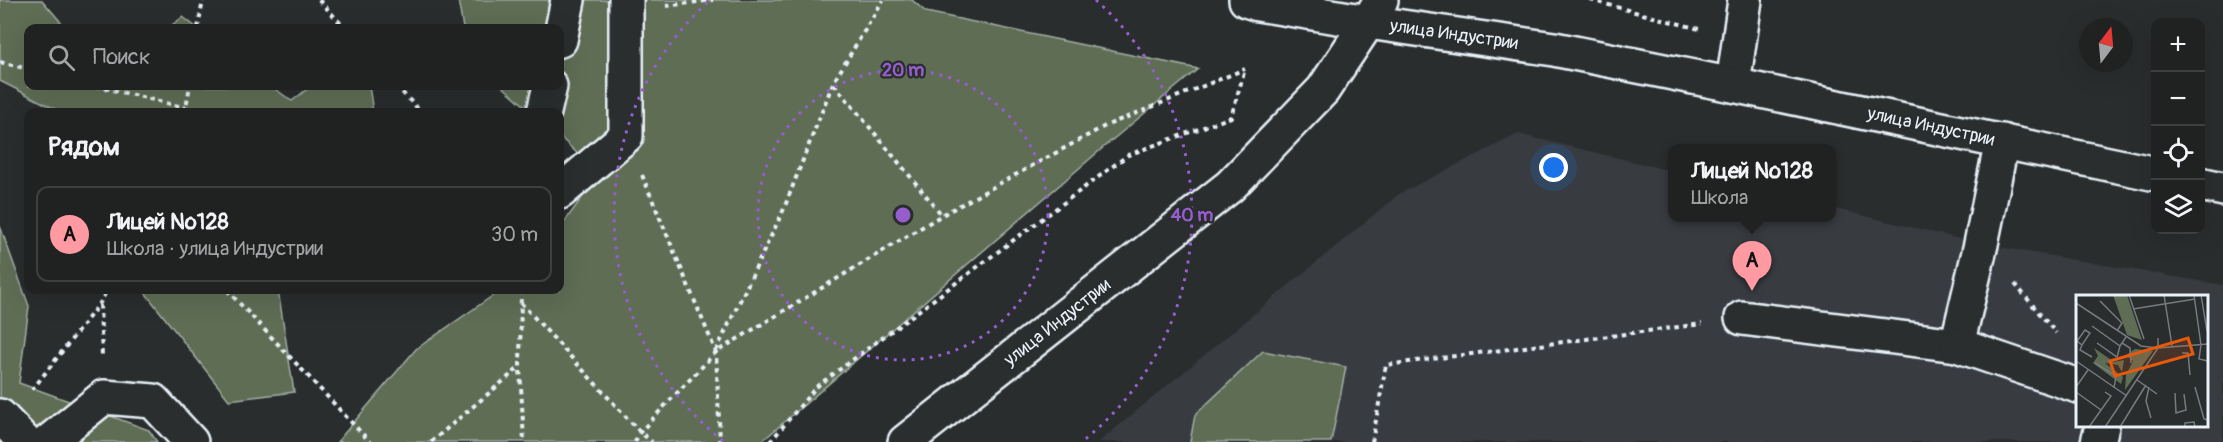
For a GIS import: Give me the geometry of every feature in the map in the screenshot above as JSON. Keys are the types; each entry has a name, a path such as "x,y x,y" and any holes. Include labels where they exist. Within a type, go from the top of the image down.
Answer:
{"street":[{"path":"563,24 568,0"},
{"path":"564,189 626,136 626,0"},
{"path":"1246,0 1258,4 1374,11"},
{"path":"1733,84 1745,0"},
{"name":"улица Индустрии","path":"905,442 1230,186 1323,90 1374,11 2151,173"},
{"path":"545,108 549,90"},
{"path":"1957,345 1982,244 2002,141"},
{"path":"2205,185 2223,189"},
{"path":"1742,318 1957,345 2076,385"},
{"path":"48,442 104,397 153,401 190,442"},
{"path":"2098,442 2102,427"}],"path":[{"path":"199,24 202,0"},
{"path":"319,0 341,24"},
{"path":"716,352 783,211 833,83 883,0"},
{"path":"0,62 24,68"},
{"path":"635,442 640,432 716,352 942,215 1105,126 1245,69 1231,117 1128,155 816,387 770,442"},
{"path":"833,83 942,215"},
{"path":"111,90 178,108"},
{"path":"186,108 189,90"},
{"path":"400,90 417,108"},
{"path":"626,136 716,352 720,442"},
{"path":"1982,244 2063,342"},
{"path":"10,427 105,294"},
{"path":"231,294 370,442"},
{"path":"521,294 520,367 524,442"},
{"path":"100,303 104,397"},
{"path":"521,303 640,432 652,442"},
{"path":"1372,442 1386,365 1742,318"},
{"path":"431,442 520,367"}],"shaded area":[{"path":"1518,134 1668,170 1668,222 1836,222 1836,209 1981,244 2223,285 2223,442 1099,442 1399,194"}],"green space":[{"path":"0,0 42,0 63,24 24,24 24,90 277,90 292,101 306,90 370,90 372,108 53,108 0,81"},
{"path":"458,0 912,0 926,12 1198,69 1105,146 761,442 337,442 416,349 495,294 564,294 564,222 599,174 564,141 564,108 527,108 507,90 564,90 564,24 462,24"},
{"path":"183,17 192,24 173,24"},
{"path":"0,226 29,306 19,383 149,430 157,442 0,442"},
{"path":"146,294 279,294 294,392 229,400"},
{"path":"1263,351 1346,367 1331,442 1190,442 1195,415"}],"place":[{"name":"Лицей №128","path":"1752,291"}]}
